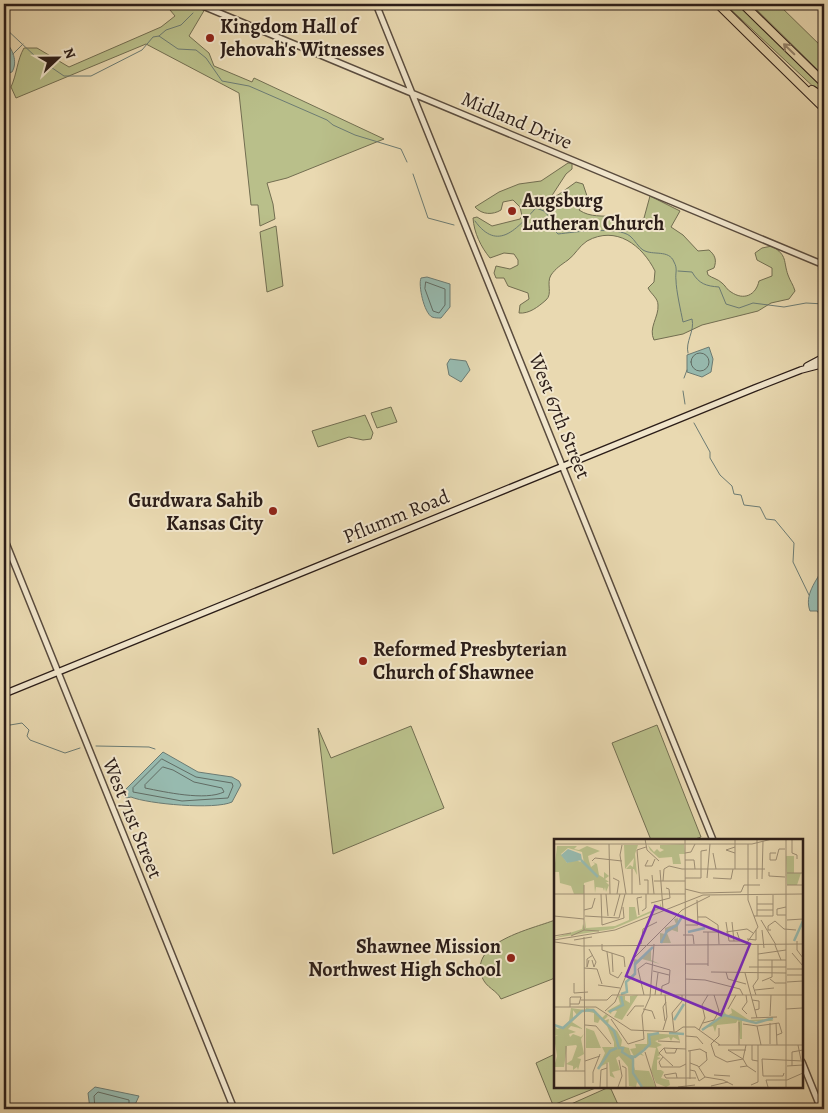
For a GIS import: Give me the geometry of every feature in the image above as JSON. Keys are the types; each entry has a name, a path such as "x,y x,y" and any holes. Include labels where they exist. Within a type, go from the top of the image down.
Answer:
{"highway":[{"path":"718,4 824,108"},
{"path":"743,4 824,83"},
{"path":"770,55 824,98"}],"main road":[{"name":"Pflumm Road","path":"4,694 801,370 824,357"},
{"name":"Pflumm Road","path":"801,370 824,364"}],"street":[{"name":"Midland Drive","path":"198,4 824,265"},
{"name":"West 67th Street","path":"376,4 564,466 713,839"},
{"name":"West 71st Street","path":"4,538 234,1109"},
{"path":"803,1064 821,1109"}],"green space":[{"path":"165,4 190,4 205,9 189,36 209,53 214,66 252,82 254,78 384,139 287,178 267,183 275,219 260,226 258,205 251,205 239,93 146,44 16,98 11,87 24,48 37,48 69,67 161,27 175,16"},
{"path":"725,4 737,4 824,89 824,93 819,92"},
{"path":"751,4 778,4 824,49 824,76"},
{"path":"568,163 572,163 572,169 566,174 551,197 558,195 576,182 583,184 590,205 582,206 579,210 583,213 615,217 638,223 644,218 650,196 680,211 671,227 683,235 698,251 709,250 711,252 715,258 715,263 714,268 707,271 708,275 736,295 749,295 755,290 759,281 772,276 772,268 757,260 755,253 762,248 772,246 783,256 795,291 789,299 771,303 758,311 702,325 683,334 654,340 652,331 658,303 648,288 654,282 655,271 643,253 635,246 627,240 608,235 584,243 551,275 548,298 530,311 519,313 520,305 529,299 528,293 508,286 504,278 496,278 494,273 496,266 510,269 518,265 518,260 514,254 504,253 490,258 478,240 473,218 477,217 492,226 520,219 522,216 520,207 513,200 503,202 501,210 495,213 484,213 475,207 499,192 519,184 541,181"},
{"path":"276,226 283,286 267,292 260,232"},
{"path":"391,407 397,422 377,428 371,413"},
{"path":"365,415 373,433 371,439 363,440 349,437 318,447 312,431"},
{"path":"657,725 701,837 695,839 651,839 612,743"},
{"path":"411,726 444,808 333,854 318,728 331,758"},
{"path":"554,920 554,978 501,999 484,981 480,965 485,955 493,946 518,933"},
{"path":"554,1054 554,1088 596,1088 553,1105 536,1063"},
{"path":"607,1088 611,1089 620,1109 560,1109"}],"water":[{"path":"4,41 12,51 15,64 12,72 5,74"},
{"path":"427,277 450,284 450,307 441,318 432,317 424,305 420,282 421,278"},
{"path":"709,347 713,359 711,372 702,377 687,372 687,355"},
{"path":"450,359 466,361 470,370 461,382 449,375 447,364"},
{"path":"824,567 824,635 821,616 817,611 810,611 809,599 812,588"},
{"path":"163,752 198,772 232,777 239,781 241,785 232,802 211,806 197,806 152,802 131,797 127,798 122,795"},
{"path":"95,1087 139,1096 133,1109 90,1109 88,1093"}],"waterway":[{"path":"159,36 166,30 181,25 193,13"},
{"path":"4,27 36,57 64,76 91,76 142,50 153,37 159,36 178,49 196,50 206,58 222,81 249,86 327,120 333,125 355,135 401,149 407,162"},
{"path":"13,54 23,44"},
{"path":"413,174 428,218 454,225"},
{"path":"475,221 483,230 492,235 499,236 507,234 522,223 536,208 544,211 552,220 553,229 558,234 596,230 616,231 630,236 647,252 668,255 672,258 676,267 677,289 683,322 692,319 693,323 687,349 688,353"},
{"path":"678,271 692,272 703,284 719,287 726,304 739,308 753,303 784,307 806,303 824,304"},
{"path":"684,378 687,370"},
{"path":"683,391 685,404"},
{"path":"694,423 710,452 710,458 720,475 732,486 734,494 741,495 744,505 760,507 766,519 775,520 794,543 793,562 809,595"},
{"path":"4,726 22,723 29,730 27,736 30,740 65,753 80,748"},
{"path":"96,746 149,747 155,749"}],"place":[{"name":"Kingdom Hall of Jehovah's Witnesses","path":"210,38"},
{"name":"Augsburg Lutheran Church","path":"512,211"},
{"name":"Gurdwara Sahib Kansas City","path":"273,511"},
{"name":"Reformed Presbyterian Church of Shawnee","path":"363,661"},
{"name":"Shawnee Mission Northwest High School","path":"511,958"}]}
